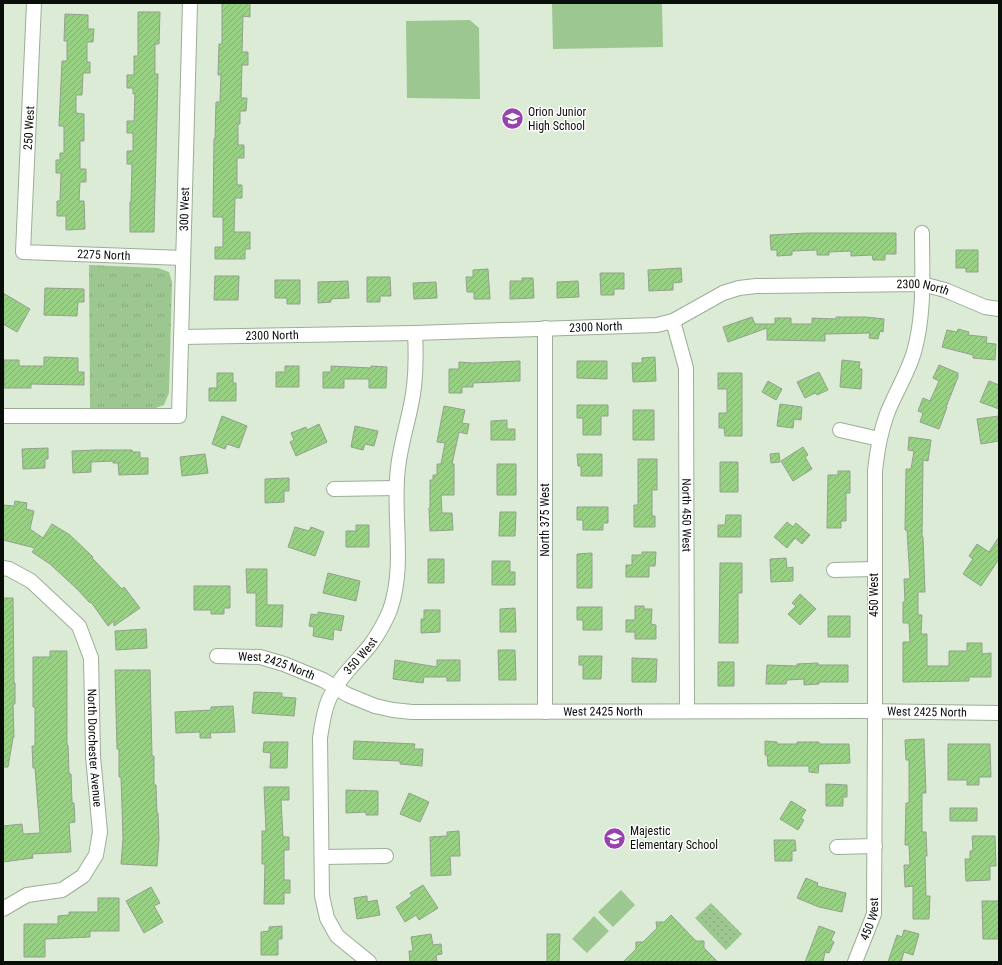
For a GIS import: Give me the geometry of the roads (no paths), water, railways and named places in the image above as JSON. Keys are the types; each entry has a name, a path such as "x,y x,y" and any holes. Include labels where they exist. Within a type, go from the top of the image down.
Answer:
{"street":[{"name":"250 West","path":"23,252 34,3"},
{"name":"300 West","path":"3,416 179,416 190,3"},
{"name":"450 West","path":"854,962 874,914 875,471 879,439 887,413 913,353 919,327 922,284 922,233"},
{"name":"2275 North","path":"23,252 184,258"},
{"name":"2300 North","path":"181,337 415,333 657,325 673,321 723,293 739,288 756,286 922,284 945,290 985,307 999,309"},
{"name":"North 450 West","path":"673,321 686,368 687,711"},
{"name":"North 375 West","path":"545,328 545,712"},
{"name":"350 West","path":"369,962 337,936 327,918 322,896 320,738 322,723 329,698 347,670 370,644 383,626 395,595 398,567 396,488 401,446 414,388 416,359 415,333"},
{"path":"840,430 879,439"},
{"path":"334,489 396,488"},
{"name":"North Dorchester Avenue","path":"3,568 9,569 32,581 79,626 91,658 93,756 100,832 96,855 83,876 62,890 27,895 3,909"},
{"path":"834,570 874,569"},
{"name":"West 2425 North","path":"217,656 260,657 284,664 323,680 348,695 375,706 412,712 999,712"},
{"path":"837,847 875,846"},
{"path":"322,857 386,856"}],"place":[{"name":"Orion Junior High School","path":"512,119"},
{"name":"Majestic Elementary School","path":"615,838"}]}
